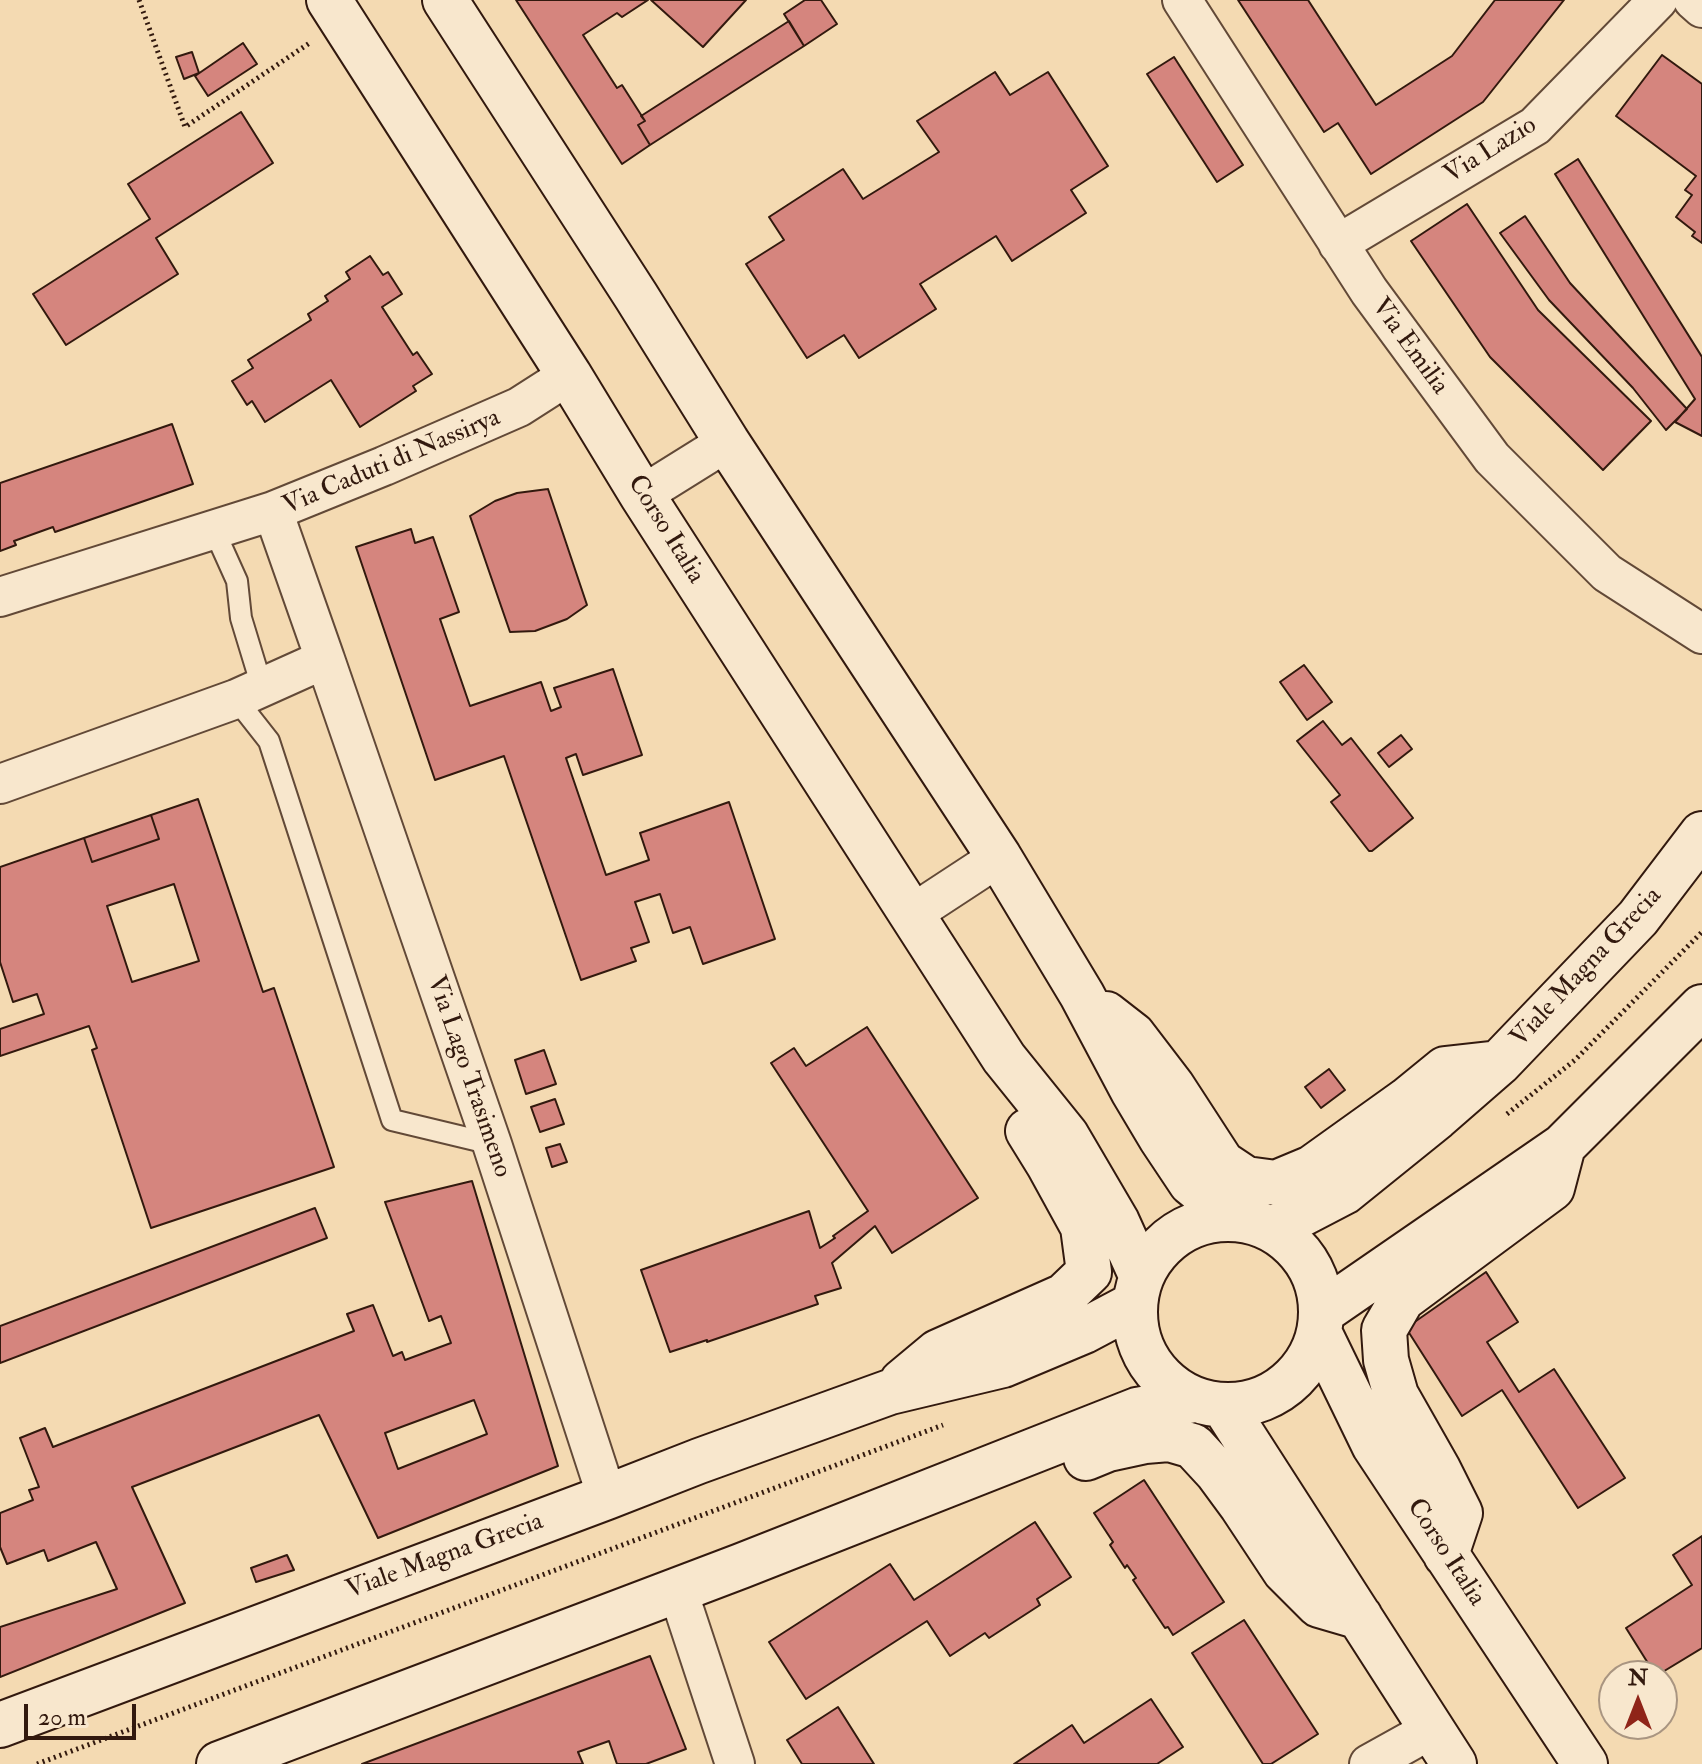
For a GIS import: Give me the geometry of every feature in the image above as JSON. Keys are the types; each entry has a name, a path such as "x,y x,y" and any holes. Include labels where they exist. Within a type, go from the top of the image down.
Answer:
{"street":[{"path":"219,1764 678,1591 1137,1410 1256,1402 1285,1387 1307,1364 1321,1323 1316,1279 1299,1250 1191,1183 1161,1138 1082,995 999,857 727,442 445,0"},
{"name":"Via Emilia","path":"1182,0 1369,291 1492,458 1607,573 1702,634"},
{"name":"Via Lazio","path":"1338,244 1535,126 1658,0"},
{"path":"1693,0 1702,8"},
{"name":"Corso Italia","path":"335,11 1004,1058 1070,1142 1117,1222 1137,1290"},
{"name":"Via Caduti di Nassirya","path":"325,659 273,511 519,407 569,375"},
{"path":"642,495 727,442"},
{"path":"0,597 273,511"},
{"path":"0,784 249,693 325,659"},
{"name":"Via Lago Trasimeno","path":"325,659 492,1144 607,1497"},
{"name":"Viale Magna Grecia","path":"1253,1223 1344,1192 1437,1117 1499,1063 1638,918 1702,834"},
{"path":"912,914 999,857"},
{"name":"Viale Magna Grecia","path":"1082,995 1133,1035 1172,1086 1222,1163 1246,1179 1276,1183 1312,1168 1445,1069 1499,1063"},
{"path":"1321,1323 1563,1146 1702,1007"},
{"name":"Corso Italia","path":"1004,1058 1015,1109 1083,1227 1089,1272"},
{"path":"1446,1555 1460,1513 1396,1395 1386,1360 1384,1330 1402,1299 1552,1188 1563,1146"},
{"path":"1253,1223 1204,1221 1178,1232 1156,1250 1137,1290 1139,1344 1161,1378 1209,1403 1360,1617 1443,1747 1369,1764"},
{"name":"Viale Magna Grecia","path":"890,1392 938,1352 1064,1296 1089,1272"},
{"name":"Viale Magna Grecia","path":"0,1725 890,1392 1003,1365 1084,1331 1137,1290"},
{"name":"Corso Italia","path":"1321,1323 1374,1445 1585,1764"},
{"path":"954,1484 1032,1479 1108,1449 1145,1441 1169,1439 1193,1446 1217,1472 1285,1571 1319,1605 1360,1617"},
{"path":"678,1591 726,1762"}],"lane":[{"path":"214,530 237,581 249,693 269,741 392,1120 492,1144"}],"path":[{"path":"139,0 185,127 335,11"},
{"path":"1501,1120 1575,1060 1702,932"},
{"path":"37,1764 946,1424"}],"building":[{"path":"516,0 648,0 622,17 617,13 583,35 617,88 622,85 645,121 638,125 650,145 622,164"},
{"path":"651,0 746,0 703,47"},
{"path":"805,0 821,0 837,24 804,46 784,14"},
{"path":"1238,0 1308,0 1376,105 1452,56 1495,0 1564,0 1483,102 1371,174 1338,123 1324,132"},
{"path":"789,21 804,46 650,145 638,125 645,121 641,116"},
{"path":"243,43 257,64 208,96 195,76"},
{"path":"192,52 199,73 184,79 176,57"},
{"path":"1662,55 1702,84 1702,243 1692,236 1695,232 1676,217 1692,195 1685,190 1696,176 1616,116"},
{"path":"1174,57 1243,165 1217,182 1147,74"},
{"path":"995,72 1010,95 1048,72 1108,166 1071,190 1086,213 1012,261 996,236 920,284 936,309 859,358 844,335 807,358 746,264 784,240 769,217 843,169 863,199 939,152 917,121"},
{"path":"241,112 273,163 156,238 178,274 66,345 33,294 150,219 128,184"},
{"path":"1578,159 1702,357 1702,436 1675,422 1695,399 1555,174"},
{"path":"1467,204 1538,310 1651,421 1603,470 1490,357 1411,241"},
{"path":"1525,216 1570,283 1687,409 1666,430 1633,388 1549,300 1500,233"},
{"path":"370,256 383,275 388,272 402,294 382,307 413,355 417,352 432,374 413,386 416,391 360,427 331,380 265,422 252,401 247,405 232,381 253,368 248,360 311,320 308,314 328,301 325,296 350,279 346,272"},
{"path":"172,424 193,484 55,532 53,527 14,541 16,545 0,551 0,483"},
{"path":"548,489 587,605 567,619 535,631 510,632 470,516 495,501 517,493"},
{"path":"411,529 415,543 433,537 459,612 440,619 470,706 541,682 551,711 561,707 554,688 613,669 642,755 583,775 576,754 566,758 606,875 649,860 640,833 729,802 775,939 703,964 690,927 673,933 660,894 635,902 649,942 631,948 636,961 581,980 504,756 435,780 356,547"},
{"path":"1304,665 1332,702 1307,720 1280,682"},
{"path":"1323,721 1342,745 1351,738 1413,818 1372,851 1331,802 1340,795 1297,741"},
{"path":"1401,735 1412,749 1389,767 1378,753"},
{"path":"198,799 263,992 274,988 334,1167 151,1228 92,1050 97,1048 89,1026 0,1056 0,1029 44,1014 37,994 13,1002 0,962 0,867 84,838 92,862 159,839 151,815","holes":["174,884 199,961 132,982 107,906"]},
{"path":"151,815 159,839 92,862 84,838"},
{"path":"867,1027 978,1198 892,1253 875,1226 832,1263 841,1288 815,1296 818,1304 670,1352 641,1270 809,1211 820,1248 868,1211 771,1063 794,1048 806,1066"},
{"path":"544,1050 556,1084 526,1094 515,1060"},
{"path":"1329,1069 1345,1090 1321,1108 1305,1087"},
{"path":"555,1099 564,1124 540,1132 531,1107"},
{"path":"560,1144 567,1162 552,1167 546,1148"},
{"path":"472,1181 558,1466 378,1538 319,1415 132,1487 185,1603 0,1677 0,1627 117,1589 96,1542 48,1561 44,1550 7,1564 0,1547 0,1513 33,1500 29,1490 39,1487 20,1438 45,1428 53,1447 354,1331 347,1314 373,1305 393,1356 402,1352 405,1360 451,1343 441,1316 429,1321 385,1202","holes":["474,1400 487,1434 398,1469 385,1433"]},
{"path":"315,1208 327,1238 0,1363 0,1326"},
{"path":"1486,1272 1518,1322 1487,1342 1519,1392 1554,1369 1625,1478 1578,1508 1502,1390 1462,1416 1406,1328"},
{"path":"1144,1480 1224,1602 1173,1635 1168,1627 1165,1628 1133,1580 1136,1578 1127,1565 1125,1568 1110,1545 1113,1542 1094,1513"},
{"path":"1035,1522 1071,1577 1037,1599 1040,1605 989,1638 985,1633 950,1656 927,1621 806,1699 769,1642 890,1564 914,1600"},
{"path":"1702,1536 1702,1648 1678,1663 1678,1660 1646,1660 1626,1628 1692,1585 1673,1555"},
{"path":"287,1555 294,1570 256,1582 251,1568"},
{"path":"1244,1620 1318,1734 1271,1764 1263,1764 1192,1653"},
{"path":"650,1656 686,1749 646,1764 617,1764 609,1741 578,1752 583,1764 362,1764"},
{"path":"1151,1699 1183,1747 1157,1764 1014,1764 1072,1725 1084,1743"},
{"path":"838,1707 874,1764 802,1764 787,1740"}]}
